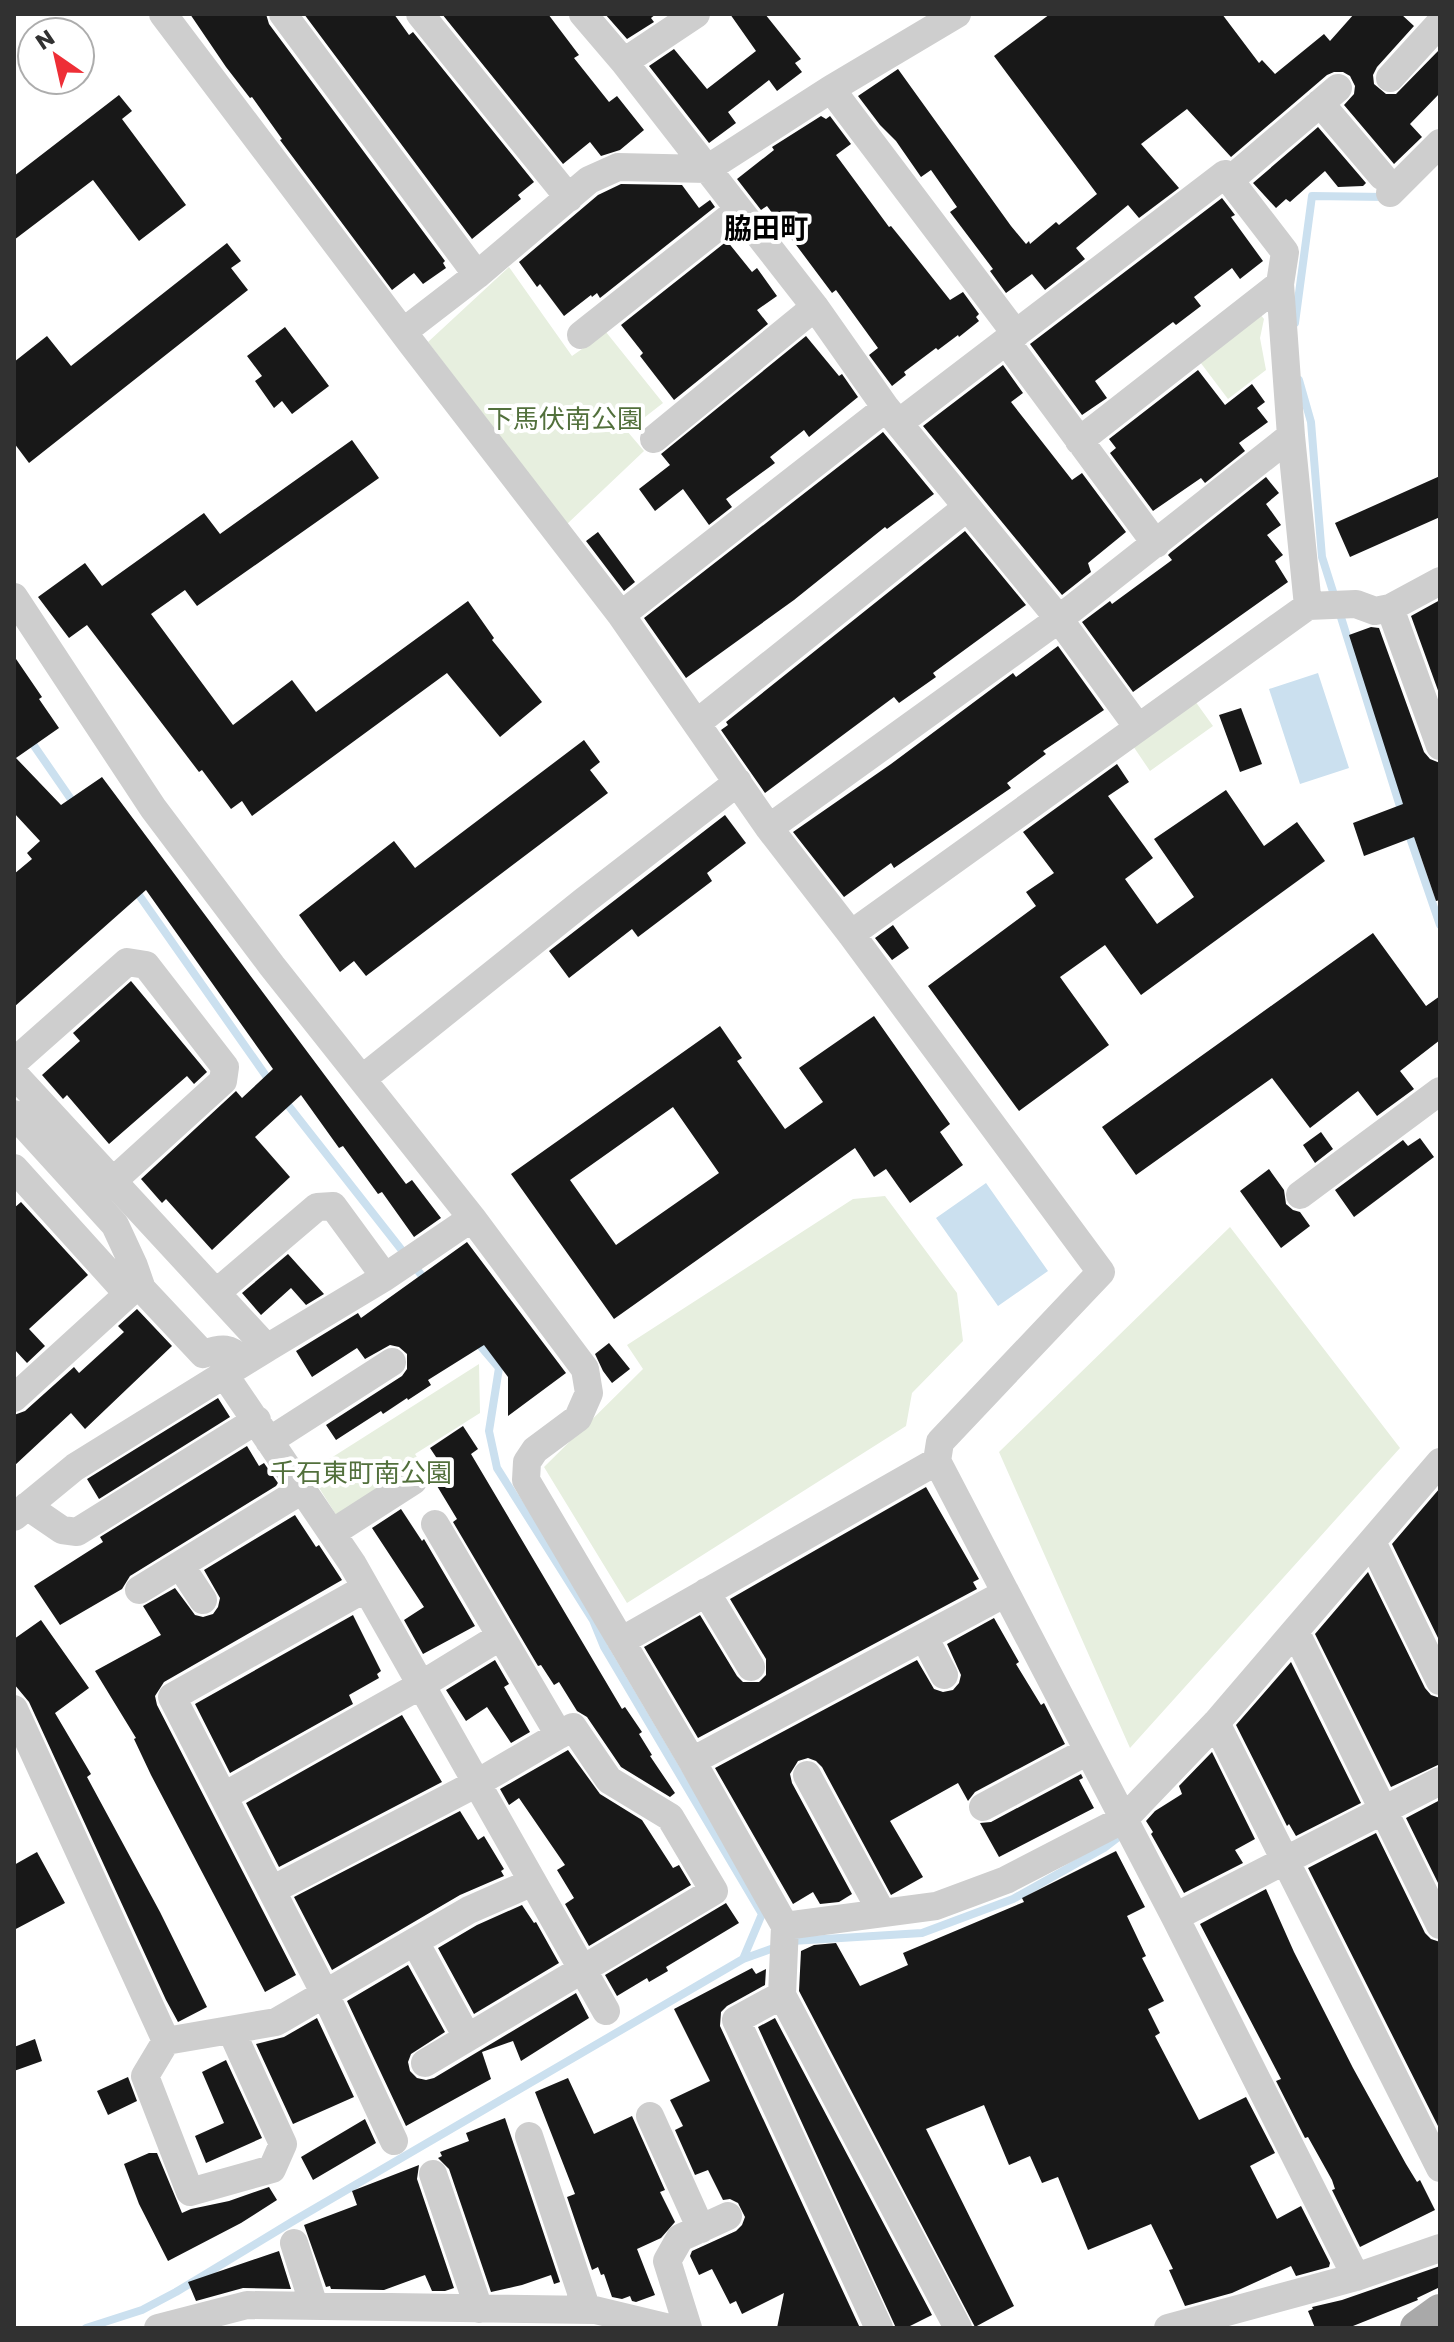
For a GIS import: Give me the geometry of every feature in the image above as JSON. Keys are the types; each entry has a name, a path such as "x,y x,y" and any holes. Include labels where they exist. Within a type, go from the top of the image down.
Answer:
{"main road":[{"path":"1418,2328 1440,2312"}],"street":[{"path":"163,14 621,615 769,828 1101,1272 940,1442 937,1461 1175,1917 1356,2277"},
{"path":"283,14 477,275"},
{"path":"420,14 569,198"},
{"path":"583,14 815,307 893,415 966,508 1059,619 1137,726"},
{"path":"624,62 696,14"},
{"path":"403,332 477,275 589,180 618,167 707,169 948,16"},
{"path":"1390,78 1440,23"},
{"path":"831,89 1011,338 1079,441 1156,544"},
{"path":"1230,180 1329,96 1386,184 1440,143"},
{"path":"621,615 893,415 1011,338 1225,174 1285,252 1280,284 1291,436 1313,606"},
{"path":"581,335 739,210"},
{"path":"1079,441 1280,284"},
{"path":"654,439 815,307"},
{"path":"769,828 1059,619 1291,436"},
{"path":"697,723 966,508"},
{"path":"851,934 1137,726 1313,606 1356,604 1375,611 1390,608 1440,581"},
{"path":"14,597 153,808 272,966 472,1218 585,1369 589,1393 578,1418 535,1450 527,1462 526,1480 692,1761 785,1926 782,1995 958,2328"},
{"path":"1390,608 1440,746"},
{"path":"362,1079 738,782"},
{"path":"14,1062 127,962 146,965 225,1067 223,1081 113,1181"},
{"path":"14,1074 216,1293 245,1361 263,1431 366,1588 606,2011"},
{"path":"1300,1195 1440,1091"},
{"path":"14,1114 115,1225 142,1289 203,1354 222,1347 232,1349 245,1361"},
{"path":"14,1398 128,1294 18,1180"},
{"path":"216,1293 317,1207 333,1206 385,1277"},
{"path":"392,1362 77,1532 62,1530 20,1512 75,1467 385,1277 472,1218"},
{"path":"621,1641 937,1461"},
{"path":"785,1926 936,1906 1006,1880 1124,1819 1216,1723 1440,1462"},
{"path":"332,1533 413,1481"},
{"path":"139,1590 302,1490"},
{"path":"435,1524 559,1735"},
{"path":"1372,1542 1440,1681"},
{"path":"180,1565 203,1600"},
{"path":"366,1588 172,1697 325,1994 394,2141"},
{"path":"706,1592 751,1667"},
{"path":"692,1761 1004,1594"},
{"path":"1295,1631 1440,1925"},
{"path":"224,1796 421,1685 501,1636"},
{"path":"924,1637 944,1675"},
{"path":"14,1709 166,2041"},
{"path":"1216,1723 1440,2168"},
{"path":"272,1890 477,1783 573,1727 609,1780 670,1817 714,1891 425,2063"},
{"path":"983,1807 1088,1751"},
{"path":"807,1775 882,1913"},
{"path":"1175,1917 1440,1781"},
{"path":"231,2030 283,2144 272,2169 190,2192 145,2076 166,2041 276,2022 469,1910 533,1882"},
{"path":"415,1942 467,2037"},
{"path":"782,1995 736,2020 879,2328"},
{"path":"650,2116 701,2229"},
{"path":"529,2136 587,2310"},
{"path":"433,2174 479,2309"},
{"path":"688,2328 667,2261 680,2238 728,2216"},
{"path":"294,2243 314,2306"},
{"path":"1168,2328 1356,2277 1440,2248"},
{"path":"158,2328 247,2305 587,2310 670,2328"}],"green space":[{"name":"下馬伏南公園","path":"509,267 572,356 606,332 663,403 627,431 644,451 566,525 428,342"},
{"path":"1255,308 1264,319 1260,338 1266,370 1228,399 1194,354"},
{"path":"1195,701 1213,726 1150,771 1133,746"},
{"path":"885,1196 957,1293 963,1341 912,1393 906,1426 627,1603 544,1467 643,1369 627,1345 853,1199"},
{"path":"1230,1227 1400,1448 1130,1748 999,1452"},
{"name":"千石東町南公園","path":"479,1364 480,1413 415,1454 424,1468 340,1521 309,1472"}],"water":[{"path":"1318,673 1349,768 1300,784 1269,689"},
{"path":"986,1183 1048,1271 998,1306 936,1218"}],"building":[{"path":"190,14 266,14 269,24 445,261 446,268 423,284 414,273 392,290"},
{"path":"304,14 394,14 409,35 413,32 534,182 518,195 521,199 472,239"},
{"path":"442,14 548,14 579,55 574,58 609,102 617,96 644,130 620,150 601,156 590,142 563,164"},
{"path":"605,14 656,14 651,18 654,22 627,39"},
{"path":"730,14 765,14 801,59 795,63 802,72 777,91 769,80 728,112 736,123 709,143 649,66 674,49 707,89 756,51"},
{"path":"1050,14 1222,14 1259,63 1262,60 1275,74 1324,34 1330,41 1354,14 1401,14 1414,26 1377,67 1373,75 1374,84 1386,94 1396,94 1439,50 1440,93 1410,124 1422,137 1394,164 1344,105 1354,94 1355,86 1350,76 1343,72 1327,75 1231,157 1187,109 1141,144 1179,188 1139,218 1128,205 1076,248 1085,259 1045,290 1032,274 1006,293 990,271 993,269 950,212 957,207 931,170 921,177 858,96 898,69 1011,226 1026,244 1029,241 1030,244 1097,194 994,56"},
{"path":"119,95 132,111 122,119 186,205 139,241 93,180 14,240 14,176"},
{"path":"821,116 826,119 830,116 851,144 836,155 889,227 950,300 963,292 979,314 976,317 979,321 959,337 938,350 936,348 904,372 906,375 892,386 869,355 878,348 836,290 832,293 767,206 761,210 737,179 774,150 772,147"},
{"path":"1318,127 1366,183 1363,186 1338,187 1325,171 1290,202 1286,199 1276,208 1253,183"},
{"path":"621,184 682,185 699,208 710,200 715,207 600,298 597,293 591,295 564,316 519,262 598,195"},
{"path":"1222,198 1235,215 1231,217 1263,261 1240,279 1232,268 1194,297 1201,306 1176,325 1173,322 1095,381 1107,398 1082,415 1030,344"},
{"path":"727,241 752,272 757,268 777,296 757,310 768,324 674,400 621,325"},
{"path":"227,243 241,261 231,268 248,290 29,463 14,443 14,362 47,336 71,366"},
{"path":"285,327 329,386 292,414 282,401 274,408 255,381 262,376 247,356"},
{"path":"806,336 839,376 842,374 858,397 809,437 804,430 770,457 775,463 726,499 732,507 709,525 683,489 655,511 639,489 670,465 661,454"},
{"path":"1003,365 1023,393 1011,402 1072,480 1082,473 1126,532 1088,563 1091,572 1062,595 923,426"},
{"path":"1198,370 1225,405 1252,384 1265,402 1257,408 1268,422 1239,443 1245,451 1205,483 1201,478 1153,511 1110,453 1116,448 1109,439"},
{"path":"883,432 934,494 887,529 885,527 794,600 686,678 644,618"},
{"path":"352,440 379,478 197,606 185,590 151,614 233,725 292,680 316,712 468,601 494,638 492,640 542,702 500,737 447,673 252,816 242,801 231,809 202,770 199,772 87,625 69,638 38,597 85,563 102,586 204,513 220,534"},
{"path":"1440,476 1440,517 1350,557 1335,523"},
{"path":"1266,477 1279,493 1266,504 1281,525 1267,535 1283,555 1275,561 1288,582 1133,692 1082,622 1172,560 1168,555 1170,553"},
{"path":"965,531 1026,605 933,673 936,677 899,703 894,697 765,793 721,730 728,725 726,722"},
{"path":"598,532 635,582 624,591 586,541"},
{"path":"1440,600 1440,696 1411,616"},
{"path":"1371,627 1379,628 1424,752 1440,763 1440,900 1436,901 1414,837 1364,856 1353,823 1403,804 1349,635"},
{"path":"1058,646 1104,710 1043,751 1046,754 1007,783 1011,788 894,868 891,863 844,897 793,832 1013,673 1016,677"},
{"path":"14,656 59,728 16,758 61,805 102,777 406,1184 412,1180 441,1218 414,1237 382,1192 378,1194 343,1146 339,1148 301,1095 255,1137 290,1177 212,1250 166,1199 162,1203 141,1179 236,1091 242,1098 273,1069 146,890 14,1007 14,874 32,859 27,853 40,841 14,813"},
{"path":"1241,708 1262,764 1240,772 1219,715"},
{"path":"584,740 600,762 590,770 608,793 366,976 354,961 340,972 299,915 394,841 415,868"},
{"path":"1117,764 1129,782 1108,796 1153,858 1125,879 1157,924 1194,897 1154,839 1226,790 1264,846 1297,822 1325,861 1141,995 1105,945 1060,977 1109,1045 1019,1111 928,986 1036,906 1026,892 1054,873 1023,832"},
{"path":"725,815 746,843 707,873 712,881 638,937 632,929 569,978 549,951"},
{"path":"893,925 909,948 892,960 875,938"},
{"path":"1373,933 1426,1006 1440,996 1440,1040 1400,1071 1414,1089 1377,1116 1358,1091 1310,1128 1272,1078 1136,1175 1102,1127"},
{"path":"131,981 207,1072 194,1084 187,1076 109,1144 67,1095 63,1099 42,1075 80,1041 73,1033"},
{"path":"874,1016 950,1124 940,1132 963,1165 910,1203 886,1169 874,1177 855,1148 614,1319 511,1174 720,1026 742,1058 737,1061 785,1129 823,1102 799,1068","holes":["673,1107 719,1173 616,1245 570,1180"]},
{"path":"1321,1132 1333,1149 1315,1163 1303,1145"},
{"path":"1420,1138 1434,1157 1354,1217 1335,1190 1403,1140 1408,1146"},
{"path":"1269,1169 1284,1190 1286,1204 1300,1212 1310,1226 1281,1248 1240,1191"},
{"path":"21,1202 88,1275 29,1329 45,1346 27,1363 14,1349 14,1208"},
{"path":"467,1242 566,1373 508,1416 508,1377 484,1345 428,1380 431,1385 408,1400 383,1414 381,1411 336,1440 326,1425 402,1376 407,1369 407,1354 399,1347 390,1345 365,1359 357,1348 312,1377 296,1351 358,1313 361,1318"},
{"path":"288,1254 324,1294 306,1305 291,1288 261,1315 242,1293"},
{"path":"137,1309 172,1346 85,1429 71,1413 14,1466 14,1415 25,1411 74,1367 79,1373 124,1332 118,1326"},
{"path":"609,1343 630,1369 612,1383 595,1354"},
{"path":"218,1398 230,1417 99,1499 87,1479"},
{"path":"463,1426 478,1449 471,1454 622,1709 625,1707 642,1732 639,1734 650,1756 675,1793 670,1797 621,1767 587,1717 577,1711 559,1682 554,1685 541,1665 538,1666 453,1522 457,1519 428,1471 440,1463 430,1448"},
{"path":"247,1446 259,1466 264,1463 278,1483 276,1486 130,1576 122,1589 60,1625 34,1586 103,1542 100,1537"},
{"path":"926,1487 979,1579 973,1582 977,1589 698,1738 644,1647 700,1615 737,1676 743,1682 759,1682 766,1675 766,1659 730,1599"},
{"path":"1440,1488 1440,1642 1392,1544"},
{"path":"401,1509 422,1541 424,1539 475,1626 423,1654 404,1620 424,1607 372,1528"},
{"path":"295,1515 342,1580 164,1682 155,1696 296,1975 265,1992 151,1775 136,1738 95,1671 161,1635 143,1606 175,1588 195,1615 203,1617 213,1614 220,1598 204,1570"},
{"path":"1368,1572 1425,1688 1431,1695 1440,1698 1440,1764 1391,1787 1315,1634"},
{"path":"353,1615 381,1671 377,1674 379,1678 349,1695 353,1704 230,1773 195,1704"},
{"path":"994,1618 1019,1662 1016,1664 1041,1705 1044,1703 1065,1744 975,1792 968,1801 958,1783 890,1821 923,1877 891,1895 822,1767 808,1758 798,1761 790,1774 792,1783 852,1894 839,1902 820,1904 813,1892 793,1904 715,1768 917,1660 934,1689 943,1692 953,1690 961,1675 947,1644"},
{"path":"41,1620 89,1688 55,1713 91,1774 87,1777 207,2007 178,2022 29,1702 14,1684 14,1639"},
{"path":"495,1660 509,1684 504,1687 530,1732 511,1743 487,1707 466,1721 446,1690"},
{"path":"1291,1662 1361,1803 1296,1836 1289,1824 1287,1826 1236,1725"},
{"path":"402,1715 442,1782 279,1867 246,1803"},
{"path":"568,1750 600,1794 642,1820 673,1868 679,1865 691,1885 589,1946 565,1904 574,1898 557,1870 565,1865 519,1798 509,1805 500,1789"},
{"path":"1212,1752 1255,1839 1235,1850 1243,1863 1184,1893 1146,1821 1155,1811 1182,1794 1179,1786"},
{"path":"1081,1774 1083,1778 1079,1780 1094,1808 999,1857 980,1823 991,1822"},
{"path":"1440,1800 1440,1887 1406,1818"},
{"path":"460,1811 478,1840 484,1836 504,1869 501,1871 504,1876 460,1895 332,1970 294,1897"},
{"path":"1376,1833 1425,1933 1440,1942 1440,2130 1308,1868"},
{"path":"1116,1851 1145,1907 1127,1916 1146,1956 1142,1958 1164,2001 1148,2009 1160,2033 1155,2036 1199,2120 1246,2097 1275,2153 1250,2166 1277,2219 1301,2206 1330,2263 1329,2267 1296,2276 1291,2266 1232,2293 1185,2306 1169,2270 1173,2269 1151,2224 1088,2250 1058,2177 1042,2183 1030,2156 1009,2165 984,2105 926,2129 1014,2306 975,2327 799,1991 801,1951 814,1945 836,1943 860,1986 908,1965 903,1953 1024,1902 1022,1898"},
{"path":"37,1852 65,1903 14,1930 14,1865"},
{"path":"1266,1889 1353,2068 1435,2210 1360,2247 1332,2190 1335,2189 1332,2180 1308,2137 1305,2138 1276,2081 1281,2079 1200,1924"},
{"path":"726,1903 739,1923 666,1967 668,1971 649,1982 647,1978 617,1996 605,1975"},
{"path":"522,1905 536,1922 559,1963 474,2014 438,1948 477,1925"},
{"path":"408,1965 445,2032 411,2054 408,2062 410,2071 417,2078 434,2078 576,1993 589,2018 521,2061 513,2041 482,2052 491,2079 406,2126 347,2001"},
{"path":"752,1968 756,1974 766,1969 765,1985 727,2006 721,2012 720,2026 860,2328 777,2328 784,2293 742,2314 736,2301 730,2304 712,2269 699,2275 690,2256 692,2251 736,2231 745,2217 738,2203 723,2200 708,2170 695,2175 675,2130 683,2126 670,2100 710,2081 674,2009"},
{"path":"317,2018 354,2097 293,2124 256,2044 284,2037"},
{"path":"775,2018 932,2315 906,2328 896,2328 758,2027"},
{"path":"35,2039 42,2061 14,2071 14,2047"},
{"path":"226,2060 262,2138 206,2163 195,2136 224,2123 202,2072"},
{"path":"128,2077 137,2101 108,2115 97,2091"},
{"path":"568,2078 594,2134 632,2116 665,2190 660,2192 675,2222 661,2238 637,2249 655,2295 636,2302 630,2296 622,2299 612,2297 604,2274 601,2275 598,2267 592,2270 567,2197 575,2194 535,2092"},
{"path":"505,2118 560,2282 554,2284 551,2275 491,2292 449,2169 438,2158 442,2156 440,2152 469,2141 466,2133"},
{"path":"365,2119 376,2143 313,2180 301,2157"},
{"path":"149,2153 157,2153 182,2213 269,2187 277,2200 241,2223 168,2261 139,2204 124,2164"},
{"path":"419,2165 417,2179 454,2288 432,2291 425,2275 384,2290 326,2287 304,2225 357,2205 352,2191"},
{"path":"279,2251 291,2289 243,2288 196,2301 188,2282"},
{"path":"1440,2266 1440,2287 1418,2300 1348,2328 1315,2328 1308,2311 1312,2307 1342,2300"}],"waterway":[{"path":"1295,323 1312,196 1386,197"},
{"path":"1299,380 1311,422 1322,557 1335,598"},
{"path":"1339,611 1403,816"},
{"path":"28,737 75,805"},
{"path":"1407,829 1440,925"},
{"path":"134,888 271,1083"},
{"path":"284,1100 426,1281"},
{"path":"476,1341 499,1368 489,1431 497,1468 593,1620 604,1647 762,1914 743,1959"},
{"path":"792,1941 922,1933 1013,1899 1104,1848 1121,1835"},
{"path":"86,2328 142,2310 176,2292 743,1959 779,1946"}],"district":[{"name":"脇田町","path":"766,228"}]}
